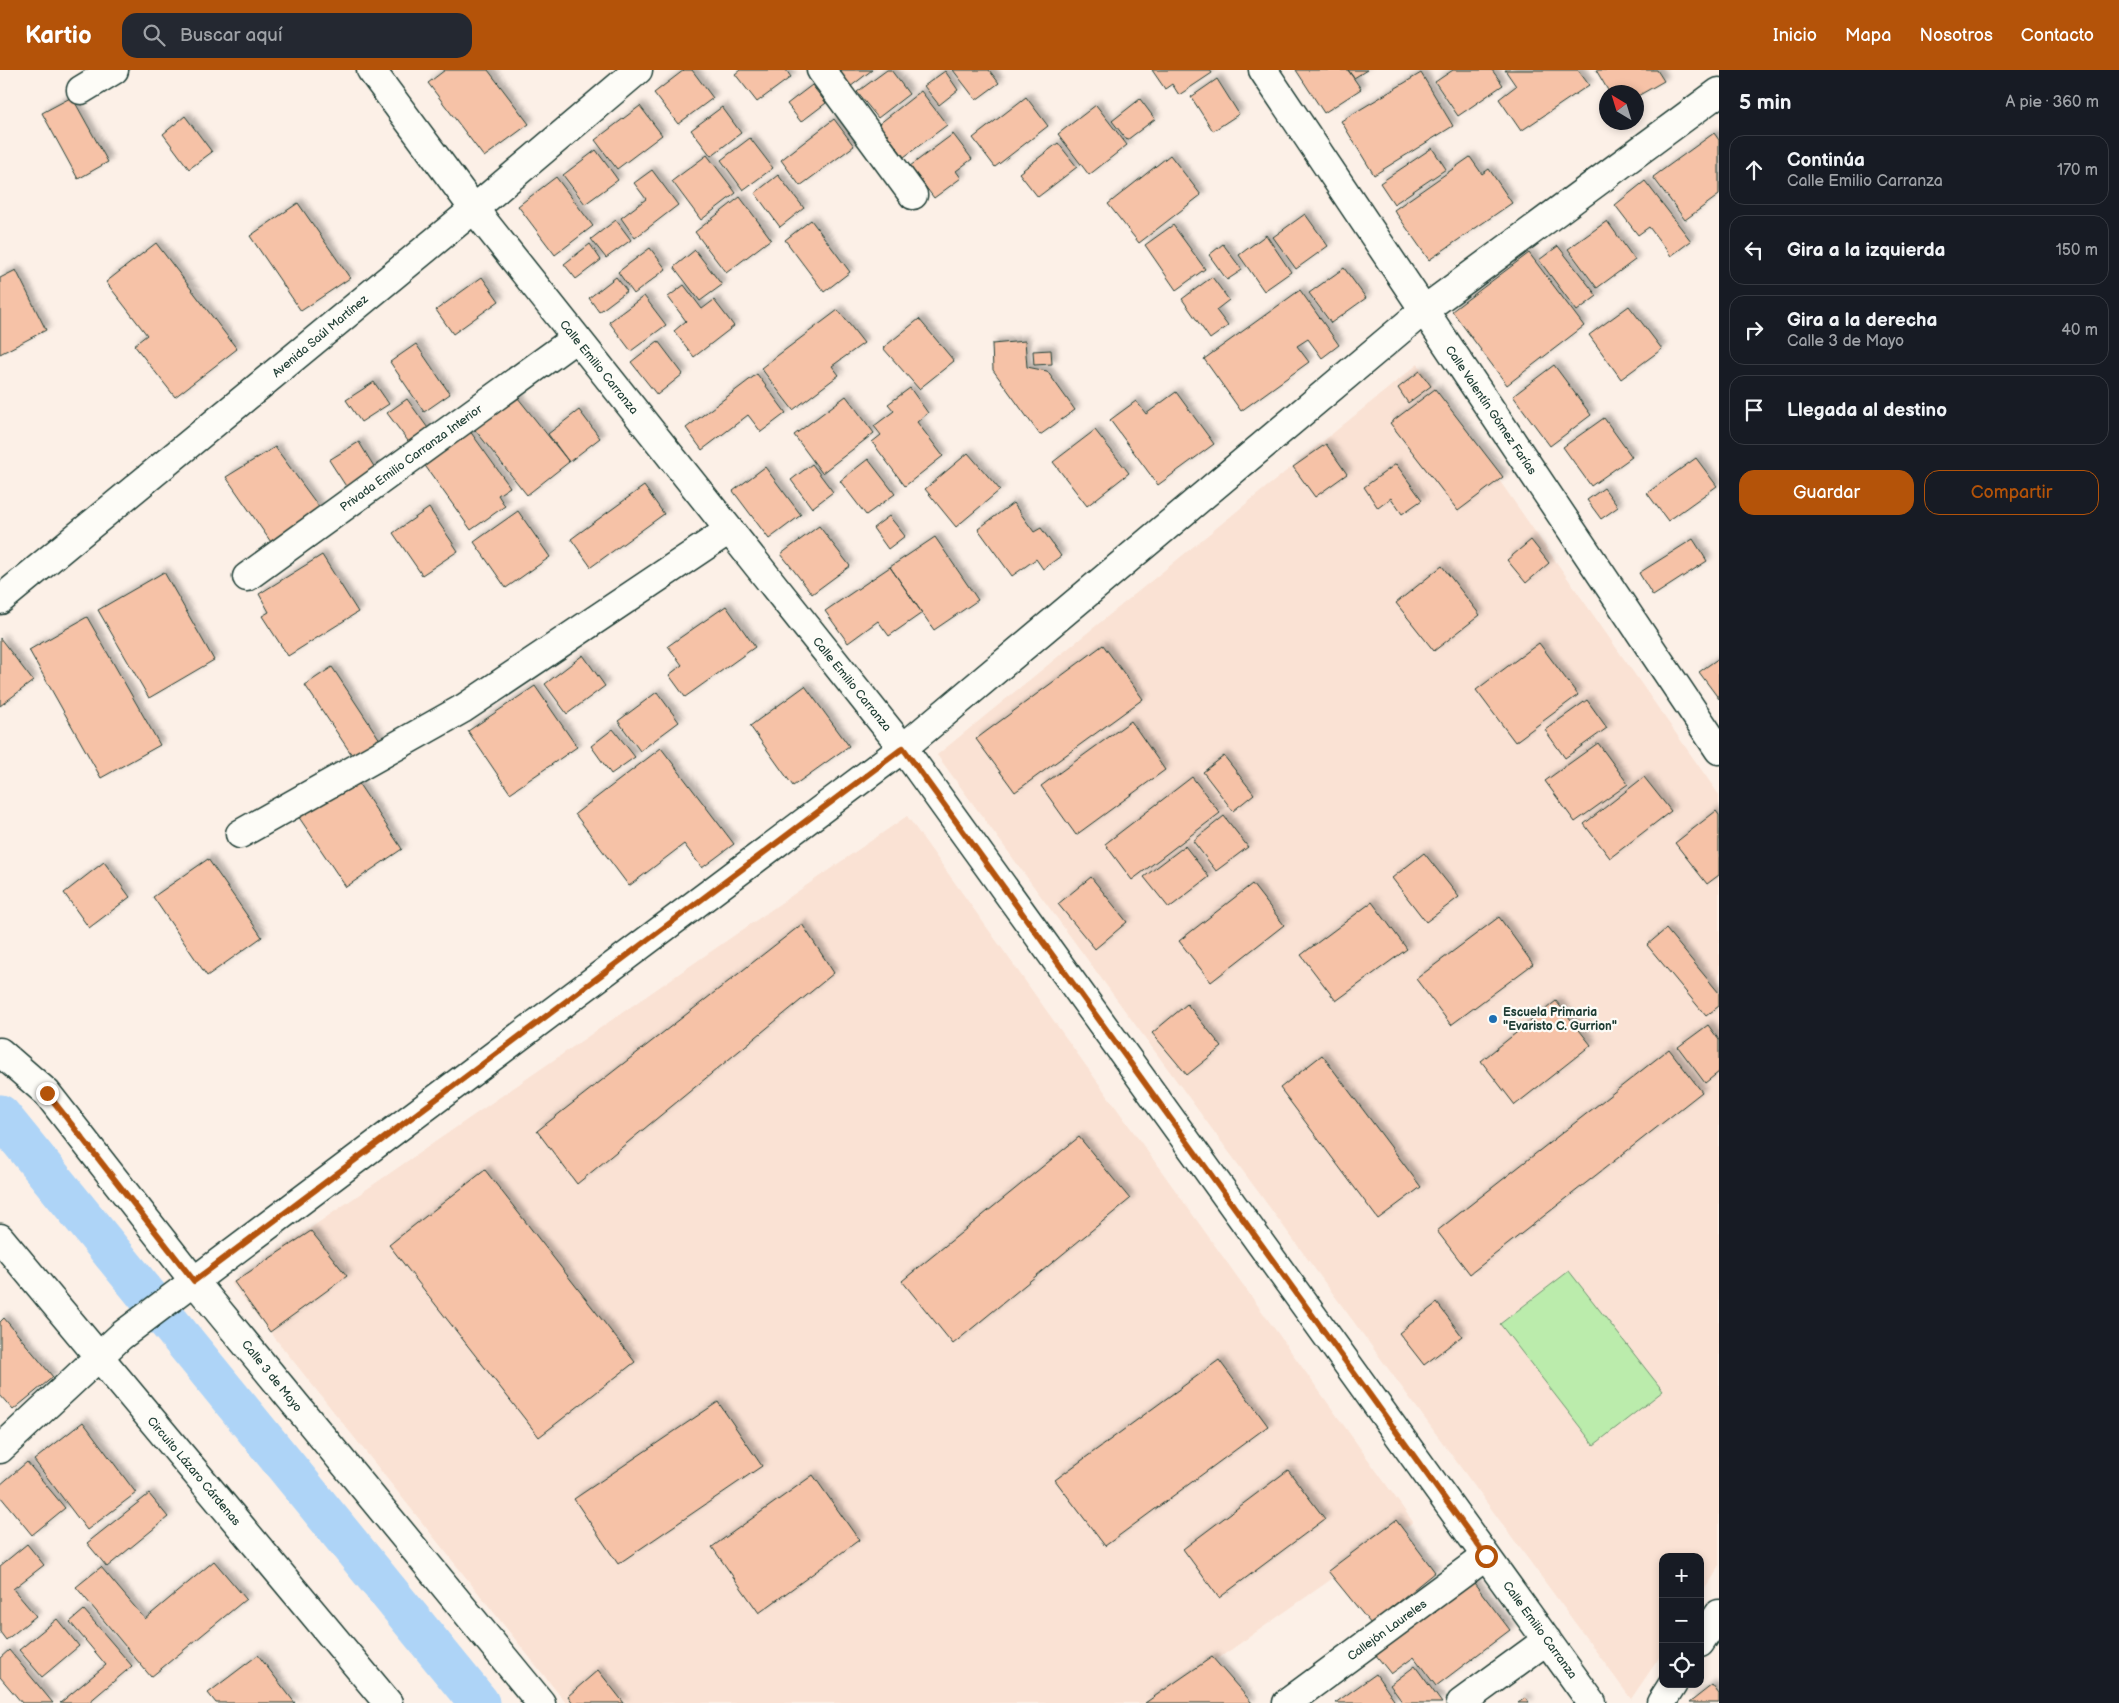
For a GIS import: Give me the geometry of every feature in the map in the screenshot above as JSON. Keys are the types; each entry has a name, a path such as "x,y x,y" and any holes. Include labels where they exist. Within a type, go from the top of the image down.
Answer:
{"street":[{"path":"81,90 114,70"},
{"name":"Calle Emilio Carranza","path":"371,70 474,209 903,748 1592,1703"},
{"name":"Avenida Saúl Martínez","path":"0,600 474,209 638,70"},
{"path":"821,70 913,195"},
{"name":"Calle Valentín Gómez Farías","path":"1263,70 1719,750"},
{"path":"0,1450 121,1336 903,748 1424,310 1719,92"},
{"name":"Privada Emilio Carranza Interior","path":"247,577 576,338"},
{"path":"240,834 464,708 729,530"},
{"name":"Calle 3 de Mayo","path":"0,1052 47,1093 186,1287 542,1703"},
{"name":"Circuito Lázaro Cárdenas","path":"0,1238 388,1703"},
{"name":"Callejón Laureles","path":"1287,1703 1486,1556"},
{"path":"1704,1637 1719,1614"},
{"path":"1461,1703 1547,1640"},
{"path":"1661,1703 1670,1688"}],"shaded area":[{"path":"1418,364 1719,795 1719,1568 1704,1590 1704,1553 1659,1553 1659,1658 1631,1699 937,755"},
{"path":"907,816 1413,1522 1155,1703 566,1703 231,1283"}],"green space":[{"path":"1569,1271 1663,1391 1594,1445 1500,1324"}],"building":[{"path":"445,70 488,70 529,124 484,157 428,83"},
{"path":"684,70 692,70 713,98 678,124 654,93"},
{"path":"740,70 786,70 791,77 757,102 735,74"},
{"path":"837,70 872,70 850,87"},
{"path":"887,70 891,70 909,94 878,118 857,92"},
{"path":"953,70 989,70 999,83 976,100"},
{"path":"1152,70 1210,70 1212,73 1179,95 1172,84 1165,89"},
{"path":"1296,70 1348,70 1361,89 1324,113"},
{"path":"1348,70 1367,70 1354,78"},
{"path":"1453,70 1492,70 1503,85 1458,116 1435,82"},
{"path":"1505,70 1578,70 1589,85 1521,131 1499,99 1516,86"},
{"path":"1596,70 1657,70 1664,81 1644,92 1644,85 1605,85"},
{"path":"945,71 958,90 939,105 924,86"},
{"path":"1421,73 1453,126 1374,175 1341,121"},
{"path":"1217,79 1239,114 1213,131 1191,97"},
{"path":"812,85 826,103 801,122 787,104"},
{"path":"921,91 947,125 904,157 879,124"},
{"path":"72,97 108,162 78,179 42,113"},
{"path":"1026,97 1048,126 995,167 973,138"},
{"path":"1140,99 1155,119 1127,140 1112,121"},
{"path":"1096,105 1127,145 1089,175 1058,134"},
{"path":"640,106 662,135 617,169 595,140"},
{"path":"722,107 741,133 711,156 691,130"},
{"path":"185,116 212,152 189,169 163,134"},
{"path":"834,119 854,146 800,186 781,160"},
{"path":"1714,133 1719,140 1719,195 1685,220 1653,177"},
{"path":"953,134 972,159 956,171 961,178 934,198 910,166"},
{"path":"750,138 773,168 743,190 721,160"},
{"path":"1058,143 1077,167 1038,197 1019,173"},
{"path":"1432,148 1446,169 1394,204 1380,183"},
{"path":"596,150 618,180 585,204 563,175"},
{"path":"707,155 736,193 701,220 672,181"},
{"path":"1170,155 1201,195 1139,243 1108,204"},
{"path":"1470,157 1482,174 1489,169 1512,203 1429,260 1394,210"},
{"path":"652,170 678,205 635,238 621,218 646,199 634,183"},
{"path":"778,175 804,208 780,227 755,193"},
{"path":"556,177 593,226 555,255 518,206"},
{"path":"1645,181 1691,241 1671,256 1649,227 1638,235 1615,205"},
{"path":"740,197 771,239 726,273 695,232"},
{"path":"298,203 350,278 301,311 250,236"},
{"path":"1305,214 1328,246 1296,269 1273,237"},
{"path":"616,220 631,240 606,258 591,239"},
{"path":"811,220 850,272 824,292 785,240"},
{"path":"1607,221 1635,260 1597,288 1568,249"},
{"path":"1173,225 1205,269 1176,290 1145,245"},
{"path":"1266,235 1291,272 1264,291 1239,255"},
{"path":"156,243 237,349 175,397 134,345 147,335 106,282"},
{"path":"590,244 601,260 576,279 564,264"},
{"path":"1223,244 1242,270 1227,280 1209,255"},
{"path":"1558,246 1597,296 1577,311 1539,260"},
{"path":"650,248 666,269 634,294 618,272"},
{"path":"695,250 722,285 700,301 674,267"},
{"path":"1529,253 1584,326 1507,385 1452,311"},
{"path":"1344,268 1366,298 1331,323 1309,293"},
{"path":"16,270 46,330 0,354 0,278"},
{"path":"482,277 499,301 453,334 436,310"},
{"path":"616,277 627,291 599,312 589,298"},
{"path":"1212,277 1229,300 1216,310 1228,326 1210,339 1182,299"},
{"path":"684,285 702,309 714,300 734,326 694,357 674,331 686,321 668,297"},
{"path":"1300,290 1339,345 1322,358 1308,339 1297,346 1309,362 1241,411 1204,359"},
{"path":"644,296 666,325 631,351 609,322"},
{"path":"1629,306 1662,349 1621,379 1589,335"},
{"path":"838,310 864,343 832,366 839,375 793,410 761,368"},
{"path":"919,319 954,361 919,389 883,348"},
{"path":"658,341 683,374 657,395 631,362"},
{"path":"1025,341 1027,367 1047,371 1075,410 1040,435 993,370 992,344"},
{"path":"416,344 450,394 424,412 390,362"},
{"path":"1051,350 1052,364 1034,365 1033,351"},
{"path":"1554,365 1591,415 1550,446 1513,396"},
{"path":"1420,371 1431,386 1408,403 1398,388"},
{"path":"757,374 786,413 761,432 748,415 702,450 686,428"},
{"path":"374,382 389,404 361,422 346,400"},
{"path":"910,388 928,413 917,422 943,456 905,486 872,442 881,435 874,426 894,411 888,404"},
{"path":"1435,389 1503,477 1458,511 1390,423"},
{"path":"1176,392 1214,444 1158,485 1110,420 1136,401 1146,414"},
{"path":"514,393 569,462 527,495 472,426"},
{"path":"846,396 874,433 822,473 794,435"},
{"path":"407,399 430,431 411,445 387,413"},
{"path":"579,410 600,438 569,462 548,434"},
{"path":"1604,418 1632,457 1591,486 1563,447"},
{"path":"467,427 510,487 498,495 505,506 471,530 421,460"},
{"path":"1095,430 1129,473 1087,506 1053,462"},
{"path":"359,442 378,473 349,491 329,460"},
{"path":"1326,444 1347,474 1315,497 1293,467"},
{"path":"275,447 322,511 273,545 226,477"},
{"path":"968,453 1000,490 956,527 925,489"},
{"path":"1696,458 1717,486 1668,521 1647,493"},
{"path":"868,459 895,494 866,515 840,481"},
{"path":"812,464 833,492 812,508 791,480"},
{"path":"1396,464 1422,500 1402,514 1391,498 1378,508 1364,487"},
{"path":"765,467 801,515 769,539 733,491"},
{"path":"644,486 664,514 591,567 571,539"},
{"path":"1604,488 1618,507 1601,519 1587,500"},
{"path":"1013,503 1034,532 1041,528 1061,556 1043,569 1036,559 1012,576 978,529"},
{"path":"429,508 458,551 422,575 393,533"},
{"path":"518,511 550,557 506,588 474,542"},
{"path":"889,516 905,536 888,549 873,528"},
{"path":"819,526 850,566 812,594 781,554"},
{"path":"935,537 978,600 934,630 890,567"},
{"path":"1693,539 1707,561 1653,596 1639,573"},
{"path":"1531,540 1549,563 1526,583 1507,560"},
{"path":"322,555 358,612 288,656 262,616 269,612 259,594"},
{"path":"1442,566 1480,615 1434,651 1396,603"},
{"path":"890,567 922,613 889,636 878,621 848,643 825,611"},
{"path":"164,572 214,660 149,698 98,610"},
{"path":"726,606 755,647 685,697 669,675 682,665 668,646"},
{"path":"87,617 160,745 101,778 29,650"},
{"path":"0,638 33,681 0,706"},
{"path":"1539,643 1578,695 1515,742 1476,690"},
{"path":"1103,645 1143,699 1015,792 976,739"},
{"path":"583,655 605,686 567,714 545,684"},
{"path":"1719,658 1719,699 1699,672"},
{"path":"332,667 384,746 358,764 305,685"},
{"path":"535,686 577,747 510,793 468,731"},
{"path":"805,686 849,746 793,786 750,726"},
{"path":"657,692 679,722 640,751 618,721"},
{"path":"1587,700 1607,728 1565,758 1545,730"},
{"path":"1131,721 1165,770 1076,835 1041,786"},
{"path":"613,729 635,757 611,774 591,746"},
{"path":"1598,743 1628,784 1575,822 1545,781"},
{"path":"661,748 734,844 702,868 684,844 629,886 575,814"},
{"path":"1224,756 1254,794 1233,811 1203,772"},
{"path":"353,775 402,849 346,887 296,813"},
{"path":"1192,777 1220,813 1132,880 1105,844"},
{"path":"1644,777 1671,811 1610,858 1584,824"},
{"path":"1716,811 1719,815 1719,875 1707,884 1675,843"},
{"path":"1224,816 1248,847 1216,871 1193,841"},
{"path":"1185,846 1209,877 1169,908 1144,877"},
{"path":"1424,853 1459,897 1426,922 1392,878"},
{"path":"208,859 262,937 207,976 153,897"},
{"path":"104,862 130,897 89,928 64,893"},
{"path":"1091,877 1127,922 1095,949 1058,904"},
{"path":"1252,884 1284,925 1211,982 1179,941"},
{"path":"1372,902 1407,949 1336,1001 1301,955"},
{"path":"1499,917 1533,964 1451,1025 1416,979"},
{"path":"802,924 834,973 577,1184 537,1131"},
{"path":"1666,929 1719,993 1719,1006 1706,1016 1647,945"},
{"path":"1556,1001 1591,1045 1515,1105 1481,1061"},
{"path":"1187,1004 1222,1047 1187,1075 1152,1033"},
{"path":"1708,1025 1719,1040 1719,1072 1705,1083 1678,1047"},
{"path":"1669,1049 1702,1092 1470,1274 1437,1231"},
{"path":"1322,1055 1421,1187 1378,1219 1280,1088"},
{"path":"1079,1137 1130,1199 953,1344 902,1281"},
{"path":"485,1170 635,1362 539,1437 389,1245"},
{"path":"311,1231 347,1276 270,1332 234,1282"},
{"path":"1437,1303 1462,1336 1424,1365 1399,1333"},
{"path":"4,1318 53,1377 13,1410 0,1395 0,1322"},
{"path":"1219,1360 1268,1426 1105,1546 1055,1480"},
{"path":"718,1402 762,1466 618,1564 574,1499"},
{"path":"83,1422 136,1493 87,1530 34,1460"},
{"path":"27,1462 65,1508 32,1535 0,1496 0,1485"},
{"path":"1288,1470 1325,1519 1219,1598 1183,1549"},
{"path":"813,1475 859,1540 759,1613 712,1547"},
{"path":"149,1494 168,1517 107,1567 87,1543"},
{"path":"1396,1520 1435,1572 1371,1624 1328,1571"},
{"path":"27,1544 44,1565 13,1589 36,1616 6,1640 0,1632 0,1566"},
{"path":"214,1561 246,1599 151,1677 76,1587 101,1567 145,1619"},
{"path":"1468,1575 1510,1630 1436,1686 1414,1657 1391,1674 1371,1649"},
{"path":"84,1610 132,1666 88,1703 60,1703 106,1665 70,1622"},
{"path":"57,1619 79,1646 42,1677 19,1650"},
{"path":"9,1650 53,1703 22,1703 0,1677 0,1658"},
{"path":"258,1655 295,1703 216,1703 208,1693"},
{"path":"1212,1657 1252,1703 1145,1703"},
{"path":"1415,1666 1442,1703 1403,1703 1390,1685"},
{"path":"598,1670 624,1703 573,1703 568,1696"},
{"path":"1376,1674 1396,1703 1335,1703"},
{"path":"1712,1685 1719,1694 1719,1703 1689,1703"},
{"path":"1525,1698 1529,1703 1518,1703"}],"waterway":[{"path":"0,1115 479,1703"}],"place":[{"name":"Escuela Primaria \"Evaristo C. Gurrion\"","path":"1493,1019"}],"route":[{"path":"47,1093 194,1281 903,748 1486,1556"}]}
